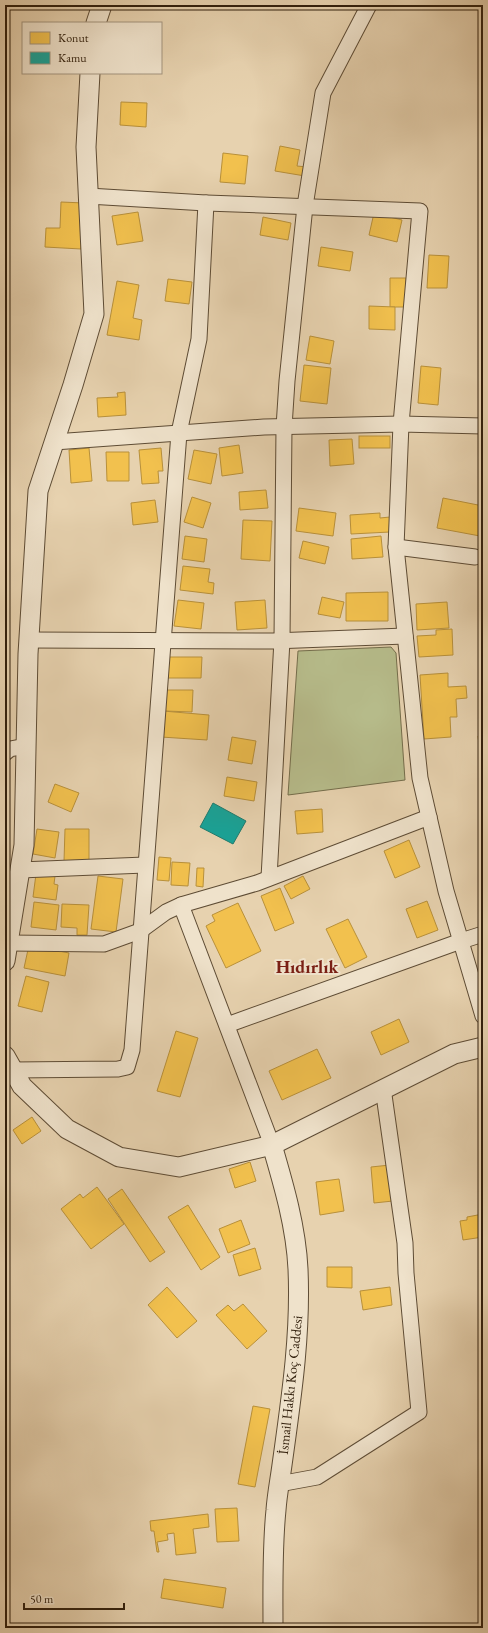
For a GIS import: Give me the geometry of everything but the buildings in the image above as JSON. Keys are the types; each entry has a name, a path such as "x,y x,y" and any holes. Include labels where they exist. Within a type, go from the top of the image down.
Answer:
{"street":[{"path":"96,22 102,5"},
{"path":"269,878 282,640 284,427 287,380 305,206 323,93 369,5"},
{"path":"90,74 86,147 94,314 73,385 38,491 29,640 24,845 7,952 104,944 140,931 166,912 181,904 269,878 429,817"},
{"path":"88,196 206,203 420,210 401,424 396,547 420,778 446,891 483,1016"},
{"path":"9,1063 118,1069 127,1067 132,1050 179,433 199,339 206,203"},
{"path":"54,442 284,427 401,424 483,426"},
{"path":"396,547 475,557"},
{"path":"29,640 282,640 405,636"},
{"path":"5,753 10,749 26,746"},
{"path":"20,870 145,865"},
{"path":"181,904 272,1145"},
{"path":"227,1025 483,934"},
{"path":"9,1063 22,1086 67,1129 119,1157 179,1167 272,1145 383,1088 454,1054 483,1047"},
{"path":"280,1484 317,1476 419,1412 404,1243 383,1088"},
{"name":"İsmail Hakkı Koç Caddesi","path":"272,1145 286,1193 293,1228 298,1268 298,1330 296,1359 272,1545 273,1628"}],"green space":[{"path":"391,647 396,653 405,780 288,795 298,651"}],"district":[{"name":"Hıdırlık","path":"307,967"}]}
